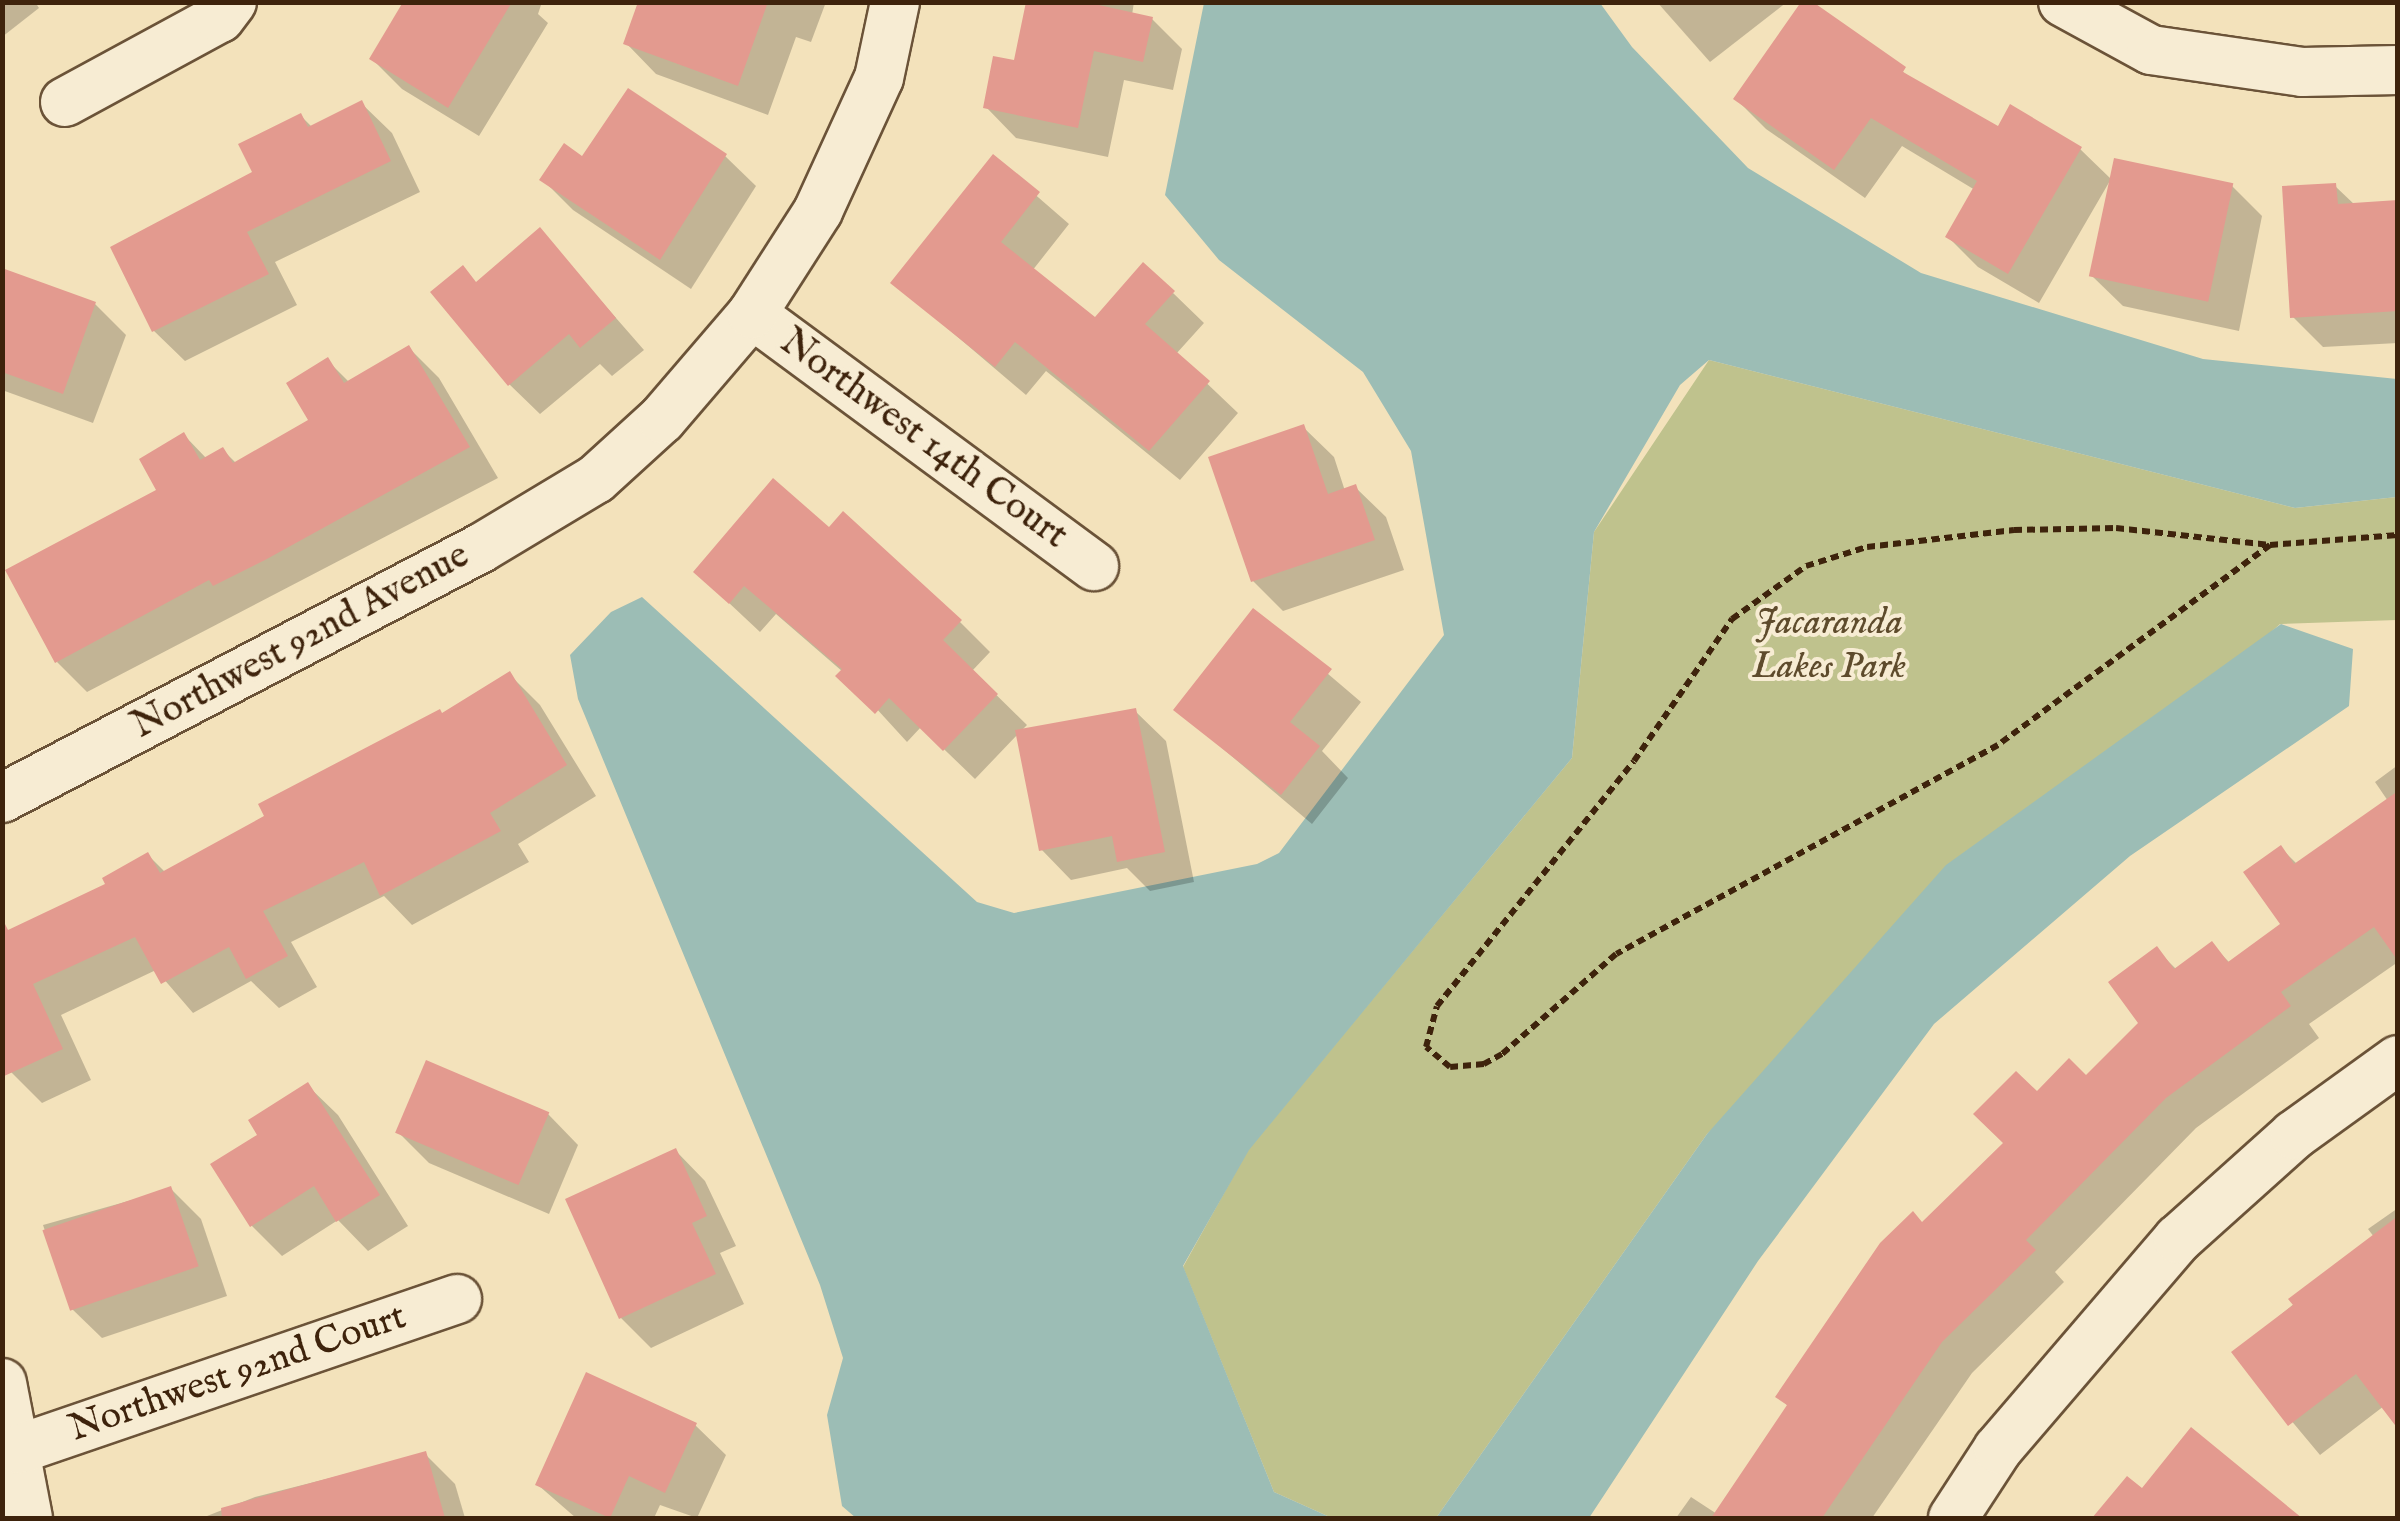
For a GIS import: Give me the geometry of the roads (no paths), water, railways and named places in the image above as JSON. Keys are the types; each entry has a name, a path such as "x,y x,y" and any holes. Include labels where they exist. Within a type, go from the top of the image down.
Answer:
{"street":[{"path":"65,102 220,18 232,2"},
{"name":"Northwest 92nd Avenue","path":"2,798 480,548 596,479 662,419 752,314 826,195 879,78 895,2"},
{"path":"2063,2 2151,50 2302,72 2398,70"},
{"name":"Northwest 14th Court","path":"752,314 1094,566"},
{"path":"1953,1518 1998,1449 2178,1239 2294,1135 2398,1060"},
{"name":"Northwest 92nd Court","path":"20,1450 457,1299"},
{"path":"2,1383 20,1450 28,1518"}],"water":[{"path":"1204,3 1600,3 1632,47 1748,168 1921,273 2203,359 2397,379 2397,497 2295,508 1709,360 1680,385 1594,532 1572,758 1249,1150 1183,1266 1274,1492 1332,1518 856,1518 842,1506 827,1415 843,1358 820,1285 578,699 570,655 611,612 642,597 977,902 1014,913 1257,864 1279,853 1444,635 1411,451 1363,372 1219,260 1165,195"},
{"path":"2281,624 2353,649 2349,706 2130,856 1934,1024 1758,1261 1589,1518 1436,1518 1707,1134 1946,865"}],"park label":[{"name":"Jacaranda Lakes Park","path":"1829,646"}]}
